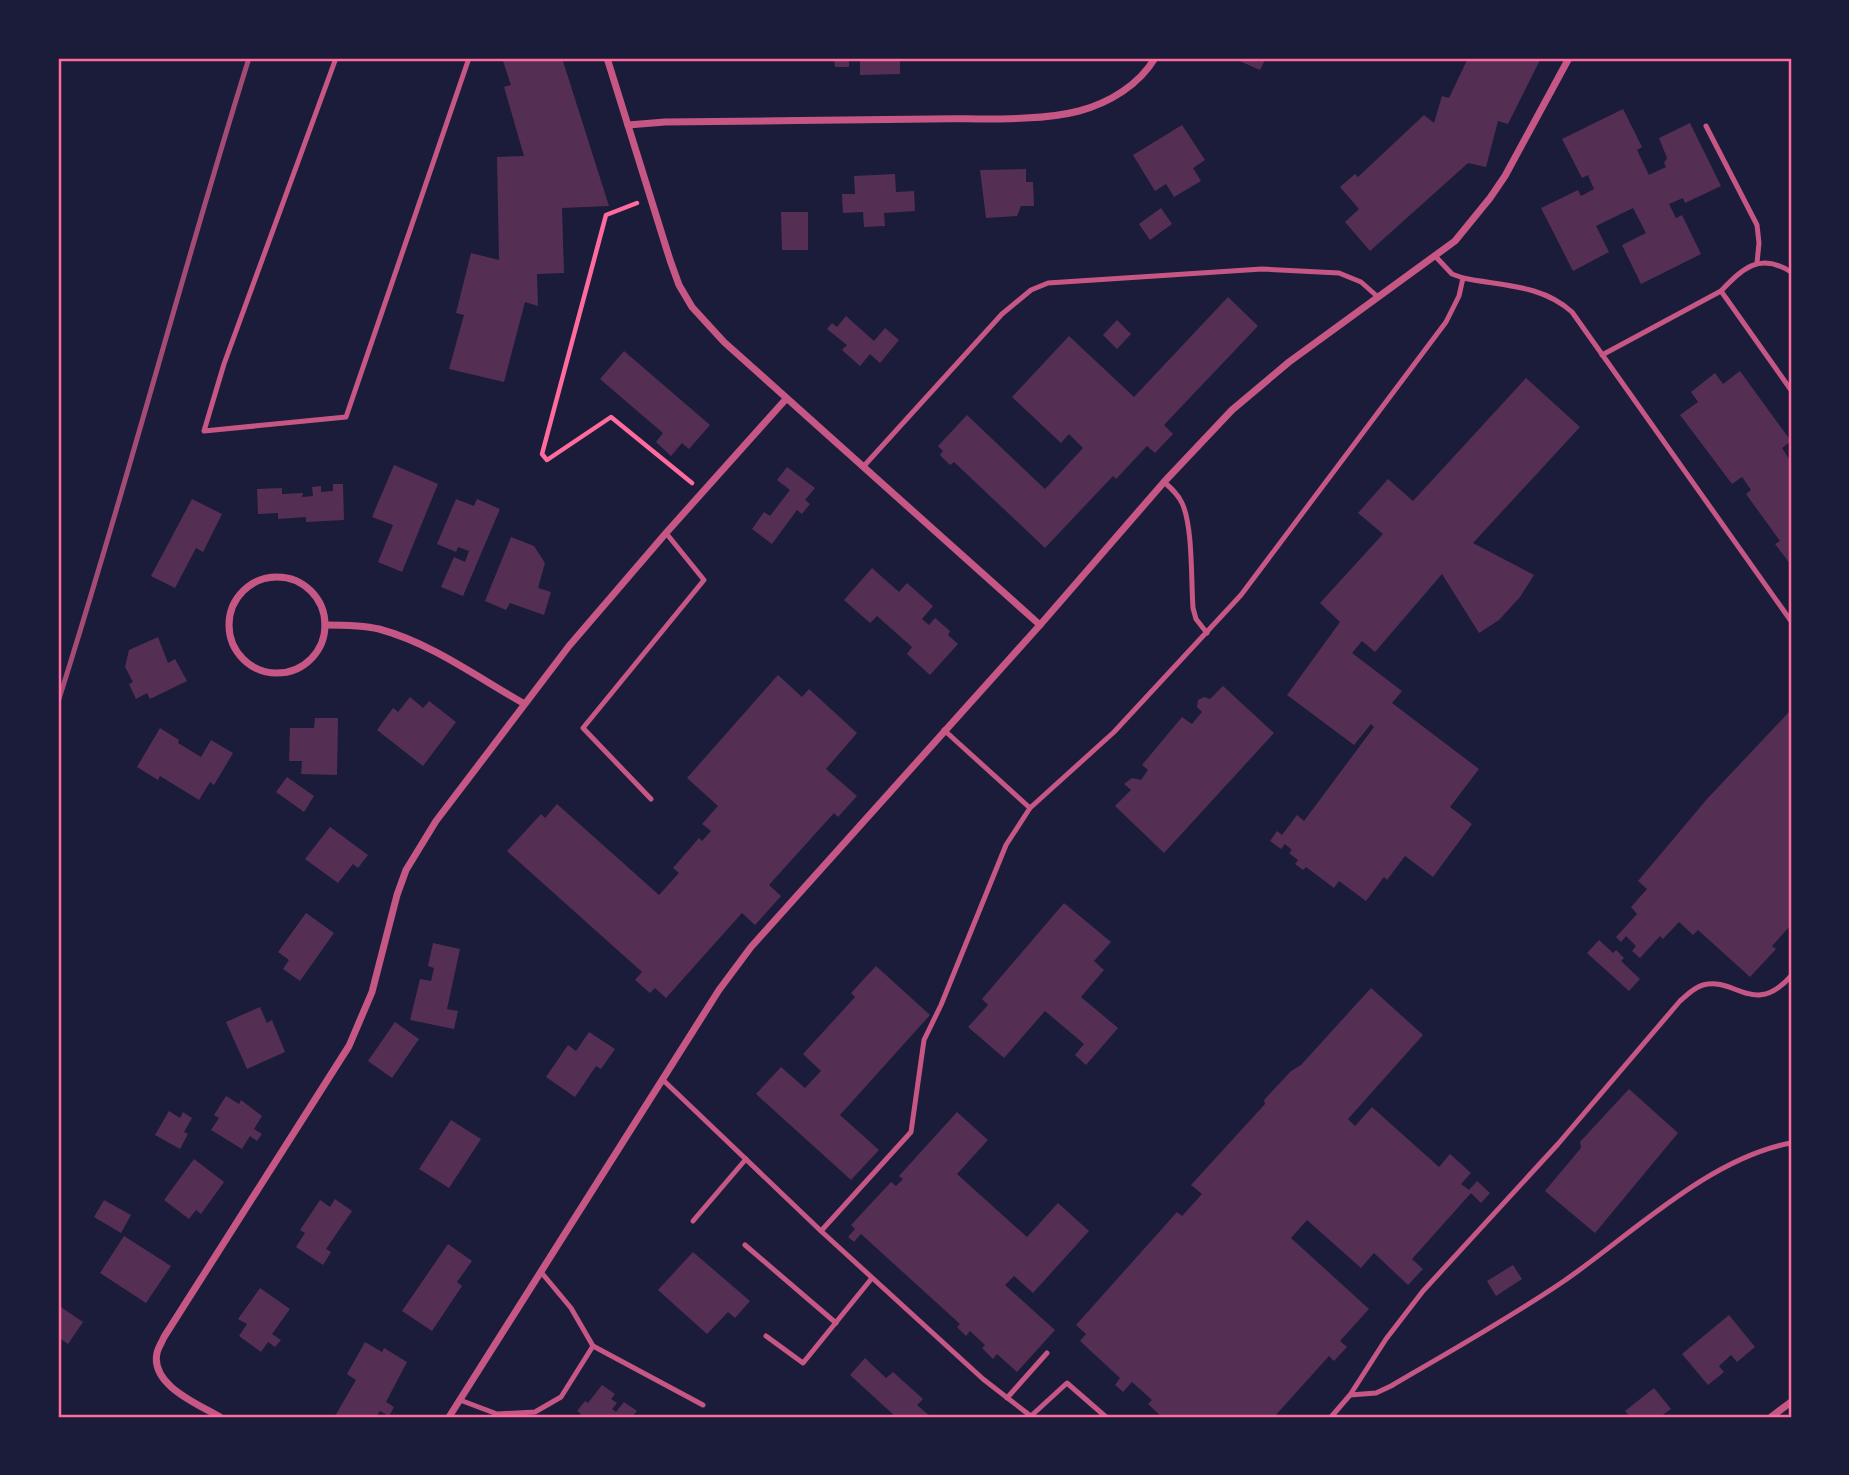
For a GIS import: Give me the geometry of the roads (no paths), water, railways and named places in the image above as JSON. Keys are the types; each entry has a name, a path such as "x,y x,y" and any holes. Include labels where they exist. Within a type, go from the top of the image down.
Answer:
{"street":[{"path":"607,58 679,285 692,307 724,342 786,399 1040,625"},
{"path":"628,125 665,121 1054,115 1078,111 1118,94 1137,82 1155,58"},
{"path":"449,1417 719,990 743,957 1164,482 1232,410 1257,388 1455,241 1490,198 1523,146 1569,58"},
{"path":"220,1417 164,1381 157,1367 157,1352 349,1046 372,992 406,870 436,821 523,703 666,533 786,399"},
{"path":"280,577 296,581 312,592 322,608 325,625 317,652 294,670 279,673 251,666 233,646 229,630 230,612 238,596 250,584 264,578 280,577"},
{"path":"325,625 377,629 402,637 427,648 523,703"},
{"path":"1771,1417 1791,1402"}],"lane":[{"path":"335,58 224,364 204,431 345,417 469,58"},
{"path":"1706,126 1756,225 1759,243 1757,263"},
{"path":"1436,257 1452,274 1538,291 1550,295 1572,312 1791,621"},
{"path":"1602,355 1721,291 1742,269 1757,263 1773,262 1791,272"},
{"path":"863,467 1002,314 1031,290 1048,284 1262,269 1339,273 1361,282 1378,297"},
{"path":"821,1231 911,1132 924,1040 942,1005 1006,845 1030,808 1094,751 1241,595 1446,321 1459,296 1462,278"},
{"path":"1721,291 1791,390"},
{"path":"1164,482 1176,492 1183,504 1187,519 1193,608 1196,619 1207,634"},
{"path":"651,799 583,728 704,580 666,533"},
{"path":"944,730 1030,808"},
{"path":"1331,1417 1350,1395 1386,1339 1423,1291 1558,1144 1691,991 1705,985 1718,985 1760,995 1775,990 1791,976"},
{"path":"663,1080 983,1380 1031,1417 1067,1383 1106,1417"},
{"path":"1350,1395 1376,1392 1391,1386 1540,1297 1704,1180 1760,1152 1791,1143"},
{"path":"693,1221 746,1159"},
{"path":"746,1245 836,1323"},
{"path":"541,1272 571,1308 593,1346 703,1405"},
{"path":"766,1336 803,1363 872,1278"},
{"path":"460,1400 497,1414 535,1412 561,1397 593,1346"},
{"path":"1007,1398 1047,1353"}],"railway":[{"path":"58,702 249,58"}]}
